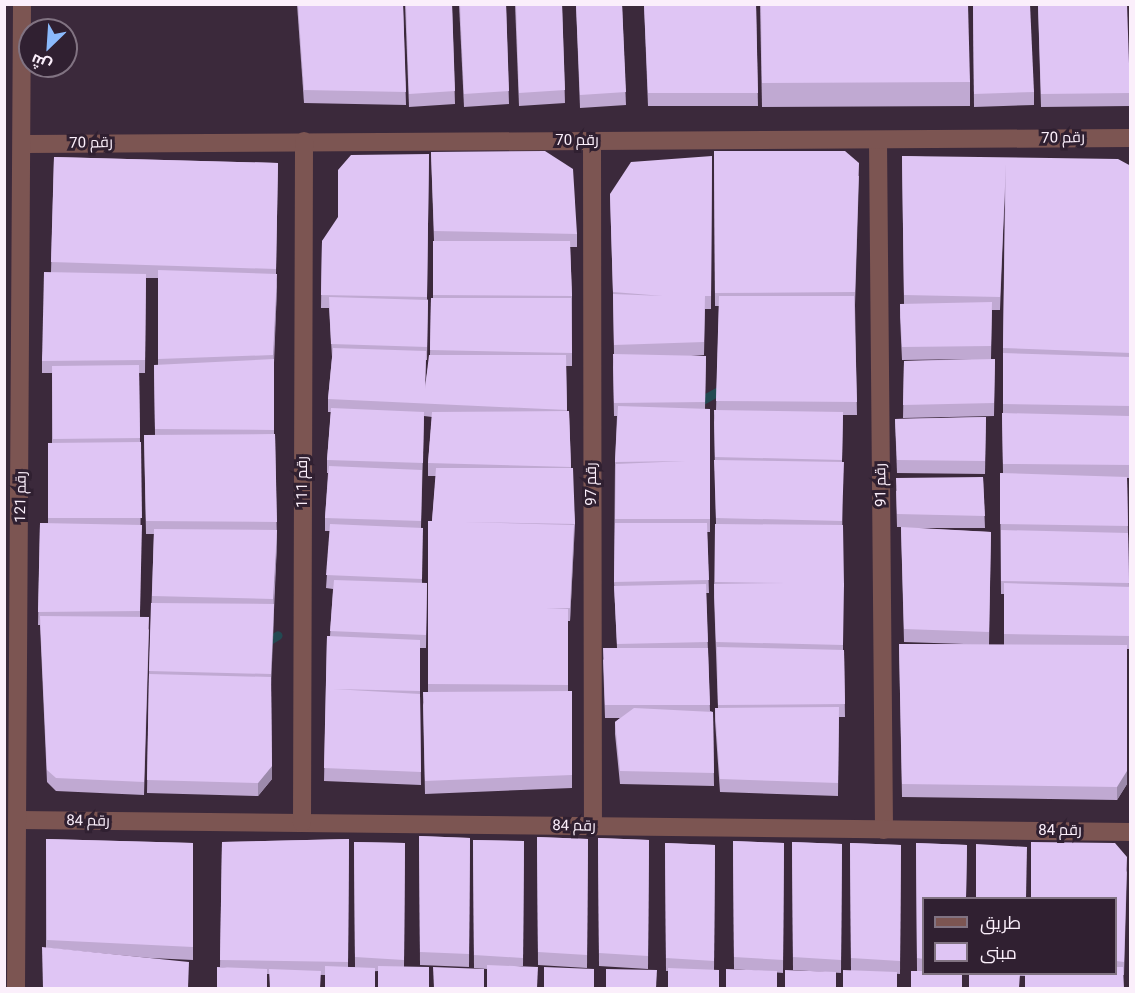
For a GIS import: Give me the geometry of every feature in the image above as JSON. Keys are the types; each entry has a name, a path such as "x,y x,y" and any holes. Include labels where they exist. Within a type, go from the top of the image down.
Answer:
{"street":[{"name":"رقم 121","path":"16,988 18,820 13,484 24,144 22,4"},
{"name":"رقم 70","path":"24,144 1131,138"},
{"name":"رقم 111","path":"302,824 304,141"},
{"name":"رقم 97","path":"592,141 593,826"},
{"name":"رقم 91","path":"878,141 884,830"},
{"name":"رقم 84","path":"18,820 1131,832"}],"building":[{"path":"298,4 403,4 406,92 304,90"},
{"path":"406,4 452,4 455,91 409,94"},
{"path":"460,4 506,4 509,91 464,94"},
{"path":"516,4 562,4 565,90 519,93"},
{"path":"576,4 622,4 626,92 580,95"},
{"path":"644,4 756,4 758,93 648,93"},
{"path":"761,4 968,4 970,82 762,83"},
{"path":"973,4 1030,4 1034,92 974,94"},
{"path":"1038,4 1127,4 1130,93 1041,94"},
{"path":"545,151 573,169 577,234 434,231 431,152"},
{"path":"714,151 845,151 859,163 855,292 715,293"},
{"path":"429,154 427,297 321,295 322,241 338,217 338,170 351,155"},
{"path":"712,156 711,296 705,296 704,342 614,345 613,294 663,296 613,292 610,194 631,162"},
{"path":"902,156 1118,159 1131,166 1131,353 1003,348 1006,164 1000,297 904,295"},
{"path":"54,157 278,163 276,269 51,262"},
{"path":"433,241 570,241 572,296 433,295"},
{"path":"158,270 277,274 273,355 158,359"},
{"path":"44,272 146,274 145,360 42,361"},
{"path":"719,296 854,296 857,402 716,401"},
{"path":"329,297 428,300 427,347 331,344"},
{"path":"431,298 571,298 572,353 430,350"},
{"path":"992,302 991,346 902,347 900,304"},
{"path":"333,348 426,351 425,389 429,355 566,355 567,410 328,399"},
{"path":"1003,353 1130,357 1131,406 1003,404"},
{"path":"613,354 706,356 705,402 614,403"},
{"path":"274,359 274,430 155,429 154,365"},
{"path":"995,359 994,403 903,405 904,361"},
{"path":"139,365 140,438 53,439 52,366"},
{"path":"618,406 710,409 710,519 615,519 616,464 686,461 615,462"},
{"path":"331,408 424,412 423,463 327,460"},
{"path":"714,410 843,412 842,460 715,457"},
{"path":"569,411 571,467 428,463 432,412"},
{"path":"1002,413 1129,416 1131,465 1003,464"},
{"path":"986,417 985,461 897,460 895,419"},
{"path":"275,434 277,522 146,521 144,435"},
{"path":"141,442 142,518 48,518 48,443"},
{"path":"714,460 844,462 842,521 716,518"},
{"path":"329,466 422,470 421,521 325,518"},
{"path":"436,468 573,468 575,524 462,522 574,525 570,608 546,608 568,609 568,685 428,684 428,521 432,521"},
{"path":"1000,473 1127,477 1128,526 1000,524"},
{"path":"983,477 985,516 897,514 896,478"},
{"path":"40,523 142,525 140,611 38,612"},
{"path":"615,523 707,523 709,580 614,582"},
{"path":"330,524 423,528 422,579 326,575"},
{"path":"715,524 843,525 843,645 716,642 714,584 787,583 715,582"},
{"path":"901,527 991,532 989,632 904,629"},
{"path":"154,529 277,530 273,599 152,596"},
{"path":"1001,530 1128,533 1129,583 1001,581"},
{"path":"334,580 427,583 426,635 330,631"},
{"path":"1004,583 1131,587 1131,636 1004,634"},
{"path":"706,584 708,642 617,644 614,586"},
{"path":"151,603 274,604 271,674 149,671"},
{"path":"40,616 149,617 144,782 56,778 47,770"},
{"path":"327,636 420,640 420,691 333,689 420,694 421,772 324,768"},
{"path":"899,644 1127,645 1127,771 1117,787 902,784"},
{"path":"717,647 844,650 845,704 718,705"},
{"path":"603,648 708,648 710,705 605,705"},
{"path":"149,674 271,677 272,766 258,783 147,780"},
{"path":"572,691 572,775 425,781 423,692"},
{"path":"839,707 838,783 720,779 715,708"},
{"path":"634,708 713,712 714,773 620,771 615,722"},
{"path":"419,836 470,838 469,954 420,952"},
{"path":"537,837 588,839 587,955 538,952"},
{"path":"598,838 649,840 648,956 599,953"},
{"path":"46,839 193,843 193,947 47,940"},
{"path":"349,839 348,962 220,960 222,842"},
{"path":"473,840 524,841 523,958 474,955"},
{"path":"733,841 784,843 783,960 734,957"},
{"path":"354,842 405,843 404,960 355,957"},
{"path":"792,842 842,844 841,960 793,957"},
{"path":"1031,842 1115,843 1127,857 1124,962 1117,961 1117,897 1031,897"},
{"path":"665,843 715,845 714,961 666,958"},
{"path":"850,843 901,845 900,961 851,958"},
{"path":"916,843 967,845 966,897 922,897 922,959 917,958"},
{"path":"976,844 1027,847 1026,897 976,897"},
{"path":"42,947 189,962 188,988 43,988"},
{"path":"487,965 538,967 537,988 487,988"},
{"path":"325,966 375,968 375,988 325,988"},
{"path":"378,966 429,967 429,988 378,988"},
{"path":"217,967 267,969 267,988 217,988"},
{"path":"433,967 484,969 484,988 434,988"},
{"path":"544,967 594,969 594,988 544,988"},
{"path":"1117,967 1123,967 1124,988 1025,988 1025,975 1117,975"},
{"path":"668,968 719,970 719,988 668,988"},
{"path":"269,969 321,971 320,988 270,988"},
{"path":"606,969 657,970 656,988 606,988"},
{"path":"726,969 777,971 777,988 726,988"},
{"path":"785,970 836,972 836,988 785,988"},
{"path":"843,970 897,972 897,988 843,988"},
{"path":"911,971 922,971 922,975 962,975 962,988 911,988"},
{"path":"969,975 1020,975 1019,988 969,988"}],"waterway":[{"path":"695,404 727,386"},
{"path":"263,644 278,635"}]}
